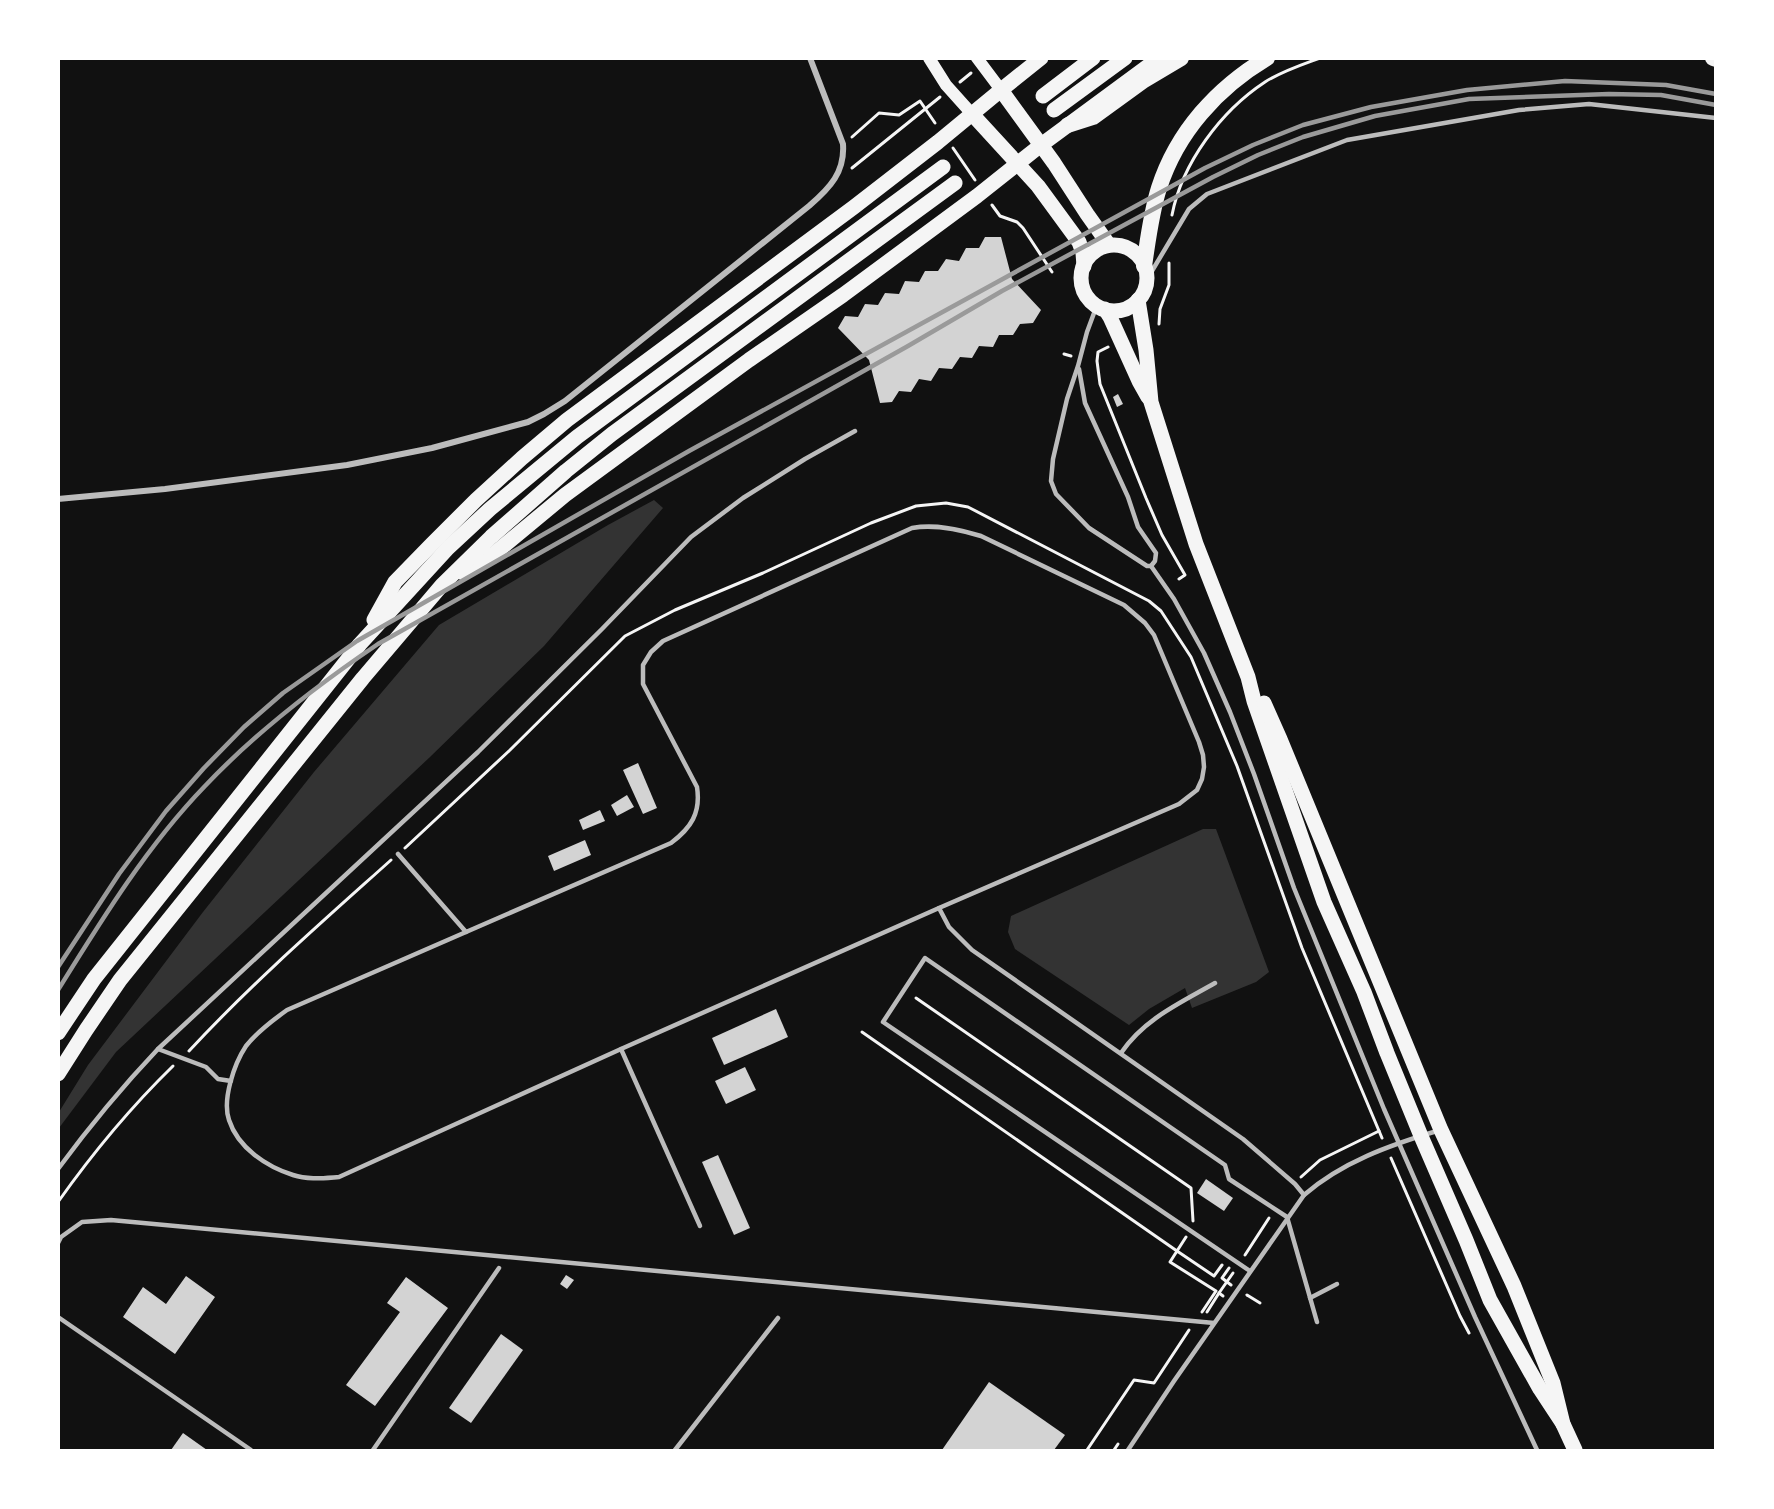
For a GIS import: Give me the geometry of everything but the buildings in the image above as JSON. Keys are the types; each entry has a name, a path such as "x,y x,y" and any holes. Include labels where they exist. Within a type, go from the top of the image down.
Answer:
{"highway":[{"path":"1068,125 1093,117 1144,80 1181,58"},
{"path":"1145,273 1156,198 1168,165 1177,149 1199,115 1226,87 1267,58"}],"main road":[{"path":"929,58 950,90 1038,186 1079,242 1083,254 1081,275 1083,290 1086,296 1110,316 1151,402 1197,544 1248,677 1324,902 1364,992 1490,1300 1540,1389 1563,1424 1575,1450"},
{"path":"360,644 395,582 468,507 522,458 567,420 938,142 1041,58"},
{"path":"1043,96 1093,58"},
{"path":"1054,110 1125,58"},
{"path":"442,585 495,553 565,495 749,360 826,307 1159,58"},
{"path":"979,62 1041,145 1109,245"},
{"path":"58,1033 94,979 360,644 448,548 542,464 943,167"},
{"path":"58,1074 113,990 163,926 356,687 442,585 491,537 612,434 955,183"},
{"path":"1083,266 1094,252 1109,245 1126,247 1134,252 1145,273 1142,294 1138,300 1124,309 1101,307"},
{"path":"1138,300 1151,402"},
{"path":"1248,677 1261,698 1280,739 1441,1130 1514,1286 1553,1383 1563,1424"}],"street":[{"path":"58,500 165,489 357,463 432,448 528,422 544,414 565,401 800,213 834,182 841,170 843,144 810,58"}],"lane":[{"path":"1145,273 1170,243 1189,209 1208,194 1347,140 1519,110 1589,104 1716,118"},
{"path":"1101,307 1087,332 1067,399 1053,459 1051,481 1056,494 1089,528 1147,566 1151,566 1174,599 1204,653 1230,711 1294,888 1400,1144 1475,1317 1537,1450"},
{"path":"1078,366 1085,403 1128,497 1138,527 1156,553 1155,561 1151,566"},
{"path":"58,1169 131,1077 158,1049 478,752 602,629 690,537 743,498 855,431"},
{"path":"926,525 963,530 981,536 1124,605 1145,623 1154,635 1199,742 1204,767 1202,779 1197,790 1179,804 621,1048 339,1177 315,1178 293,1175 253,1155 228,1119 231,1081 236,1065 247,1045 268,1024 287,1010 466,932 671,843 686,832 694,818 699,800 697,787 643,684 643,665 651,652 663,640 912,528 926,525"},
{"path":"398,854 466,932"},
{"path":"939,908 949,927 972,950 1243,1139 1295,1184 1304,1195"},
{"path":"1250,1271 883,1022 925,958 1225,1165 1229,1179 1287,1217 1317,1322"},
{"path":"1121,1053 1131,1039 1151,1020 1215,982"},
{"path":"621,1048 700,1226"},
{"path":"158,1049 206,1067 218,1079 231,1081"},
{"path":"1128,1450 1304,1195 1335,1171 1386,1148 1441,1130"},
{"path":"58,1243 62,1237 82,1222 111,1220 1214,1323"},
{"path":"373,1450 499,1268"},
{"path":"1310,1298 1337,1284"},
{"path":"58,1317 251,1450"},
{"path":"675,1450 778,1318"}],"path":[{"path":"1170,243 1176,195 1196,154 1210,134 1244,99 1265,82 1294,67 1320,58"},
{"path":"834,182 950,90 979,62"},
{"path":"843,144 879,113 899,115 920,101 937,126"},
{"path":"950,144 1000,216 1017,222 1023,228 1052,272"},
{"path":"1158,327 1160,309 1169,285"},
{"path":"1097,361 1100,384 1146,498 1162,535 1185,575 1179,579"},
{"path":"58,1202 119,1125 213,1024 510,750 625,636 675,610 763,573 871,523 916,506 946,503 968,507 1149,601 1161,611 1191,657 1237,766 1302,948 1386,1148 1470,1335"},
{"path":"1149,601 1154,598"},
{"path":"1087,1450 1134,1380 1154,1383 1216,1291 1170,1262 1177,1251 1214,1276 1224,1261 1232,1265 1222,1278 1260,1303"}],"shaded area":[{"path":"654,500 663,508 544,646 430,757 116,1052 59,1128 59,1112 88,1065 203,912 314,772 439,625"},
{"path":"1203,829 1216,829 1269,972 1256,982 1192,1008 1185,988 1149,1009 1129,1025 1015,949 1008,932 1011,916"}],"railway":[{"path":"58,967 119,874 166,811 204,768 244,727 283,693 357,641 689,451 1205,168 1303,125 1371,107 1467,90 1565,81 1666,85 1716,94"},
{"path":"58,990 126,884 184,809 266,728 355,660 378,644 1002,291 1213,177 1258,155 1303,137 1375,116 1469,99 1609,94 1661,95 1716,105"}]}
